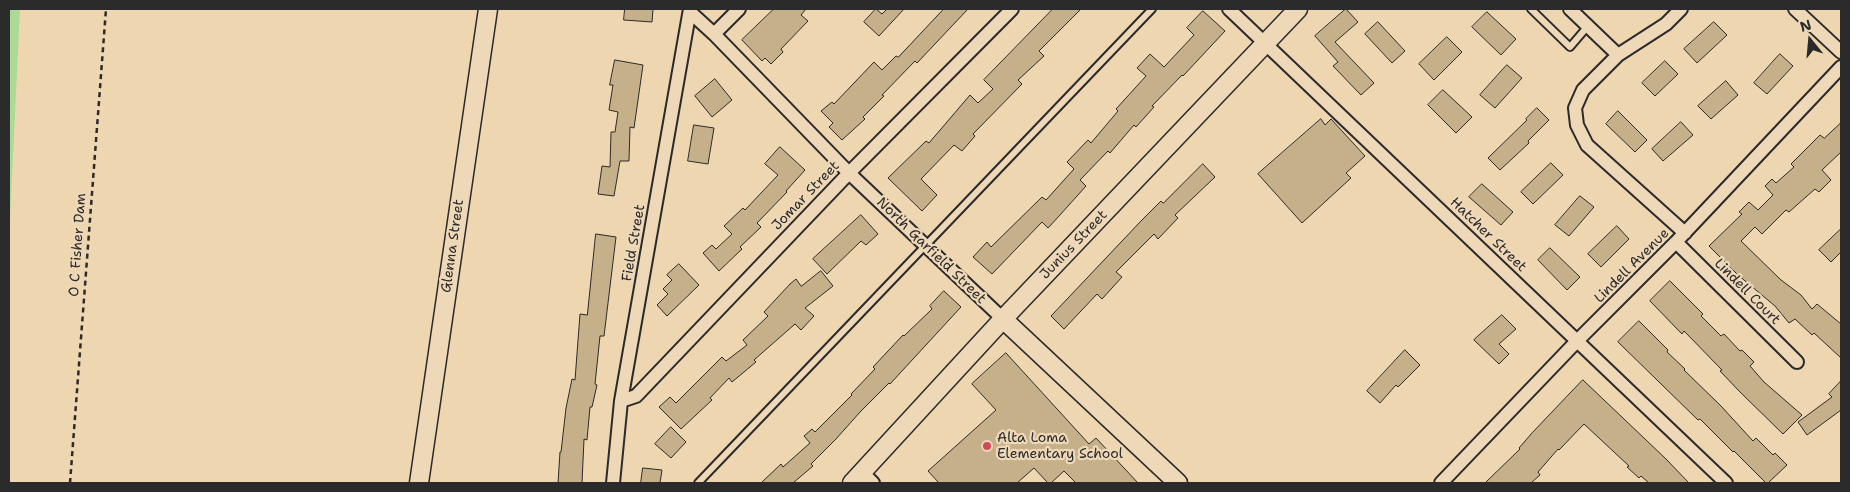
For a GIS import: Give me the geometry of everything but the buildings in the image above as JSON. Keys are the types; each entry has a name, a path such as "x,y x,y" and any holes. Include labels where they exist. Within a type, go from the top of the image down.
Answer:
{"street":[{"name":"Glenna Street","path":"419,483 488,9"},
{"path":"714,34 738,9"},
{"name":"Jomar Street","path":"621,401 636,396 850,173 1012,9"},
{"name":"Hatcher Street","path":"1229,9 1726,483"},
{"name":"Junius Street","path":"862,480 1003,319 1298,9"},
{"path":"1570,9 1618,55"},
{"name":"Lindell Court","path":"1681,9 1666,24 1618,55 1583,90 1575,108 1577,125 1587,145 1681,238 1797,362"},
{"path":"1796,9 1841,52"},
{"name":"North Garfield Street","path":"690,10 850,173 1178,483"},
{"name":"Field Street","path":"613,483 621,401 690,10"},
{"name":"Lindell Avenue","path":"1441,483 1577,341 1681,238 1841,67"}],"lane":[{"path":"698,483 1152,9"},
{"path":"1531,9 1570,47 1588,26"}],"path":[{"name":"O C Fisher Dam","path":"70,483 106,9"}],"green space":[{"path":"9,9 20,9 9,241"}],"place":[{"name":"Alta Loma Elementary School","path":"987,446"}]}
